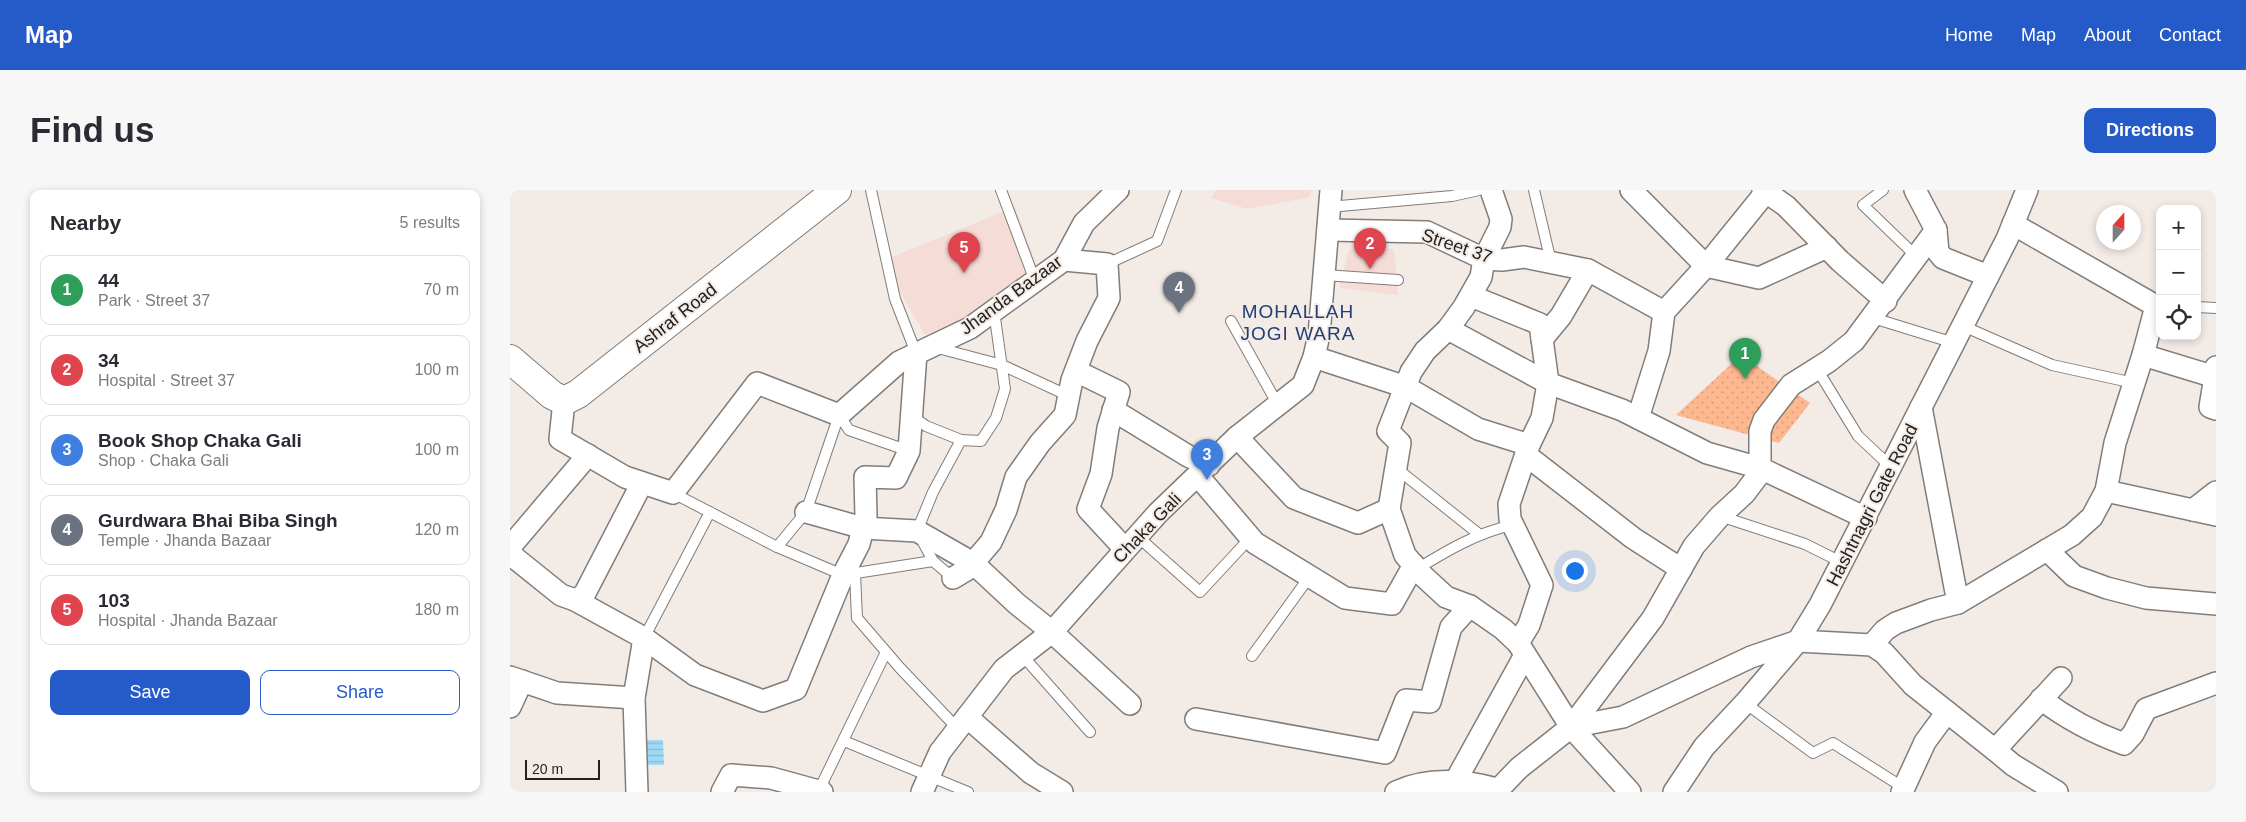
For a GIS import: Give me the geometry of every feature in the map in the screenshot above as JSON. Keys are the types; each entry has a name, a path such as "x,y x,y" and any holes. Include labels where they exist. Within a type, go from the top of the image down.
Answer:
{"street":[{"name":"Ashraf Road","path":"564,401 578,394 837,190"},
{"name":"Jhanda Bazaar","path":"839,415 898,362 970,328 1064,260 1084,223 1118,190"},
{"path":"1491,190 1501,219 1500,227 1484,259 1481,276 1471,296 1448,328 1425,351 1411,372 1388,431 1400,443 1389,509 1405,555 1446,597 1470,606 1503,629 1522,649 1570,726 1630,792"},
{"path":"1631,190 1706,266 1759,278 1826,247"},
{"path":"1915,190 1936,230 1938,252 1943,258 1988,276"},
{"name":"Hashtnagri Gate Road","path":"1674,792 1704,747 1798,641 1843,563 1866,518 1988,276 2027,190"},
{"path":"1638,418 1659,351 1664,312 1706,266 1765,191 1786,206 1826,247 1886,301"},
{"name":"Chaka Gali","path":"925,784 940,752 1004,669 1052,632 1158,513 1237,437 1303,385 1314,358 1319,335 1330,198"},
{"path":"2013,224 2156,305"},
{"name":"Street 37","path":"1328,230 1427,232 1484,259 1502,260 1524,257 1588,270 1664,312"},
{"path":"1396,792 1423,783 1455,782 1475,782 1496,791 1519,768 1570,726 1653,618 1694,546 1720,516 1744,494 1757,477 1760,468 1760,431 1764,420 1792,385 1854,341 1886,301 1936,230"},
{"path":"954,578 973,563 991,542 1006,510 1016,477 1040,443 1065,416 1076,371 1087,341 1109,298 1107,264 1064,260"},
{"path":"1542,340 1561,316 1588,270"},
{"path":"1455,782 1522,649 1542,585 1512,524 1509,504 1528,450 1542,418 1548,383 1540,324 1471,296"},
{"path":"1872,645 1885,630 1896,624 1931,610 1958,603 2072,535 2092,517 2106,491 2115,443 2156,313"},
{"path":"1448,328 1548,383 1638,418 1707,452 1760,468 1866,518"},
{"path":"510,554 561,595 575,600 644,638 695,675 763,701 796,689 849,574 859,544 866,516 865,477 896,478 909,451 912,416 923,350"},
{"path":"2144,355 2216,377"},
{"path":"1314,358 1406,386 1478,429 1528,450 1613,524 1681,569"},
{"path":"510,359 552,395 564,401 560,439 625,477 674,493 757,384 839,415"},
{"path":"2216,367 2210,407 2216,410"},
{"path":"1076,371 1119,392 1108,428 1101,474 1088,509 1131,543"},
{"path":"1921,407 1958,603"},
{"path":"1113,410 1188,456 1204,470 1256,543 1345,598 1392,604 1416,567"},
{"path":"1237,437 1294,498 1358,523 1389,509"},
{"path":"510,548 588,455"},
{"path":"575,600 584,594 642,483"},
{"path":"2106,491 2216,515"},
{"path":"2193,510 2216,492"},
{"path":"806,512 863,528 917,531 973,563 1130,704"},
{"path":"2047,550 2074,576 2107,588 2146,598 2216,604"},
{"path":"1196,719 1385,753 1406,700 1430,702 1451,627 1470,606"},
{"path":"637,792 634,698 644,638"},
{"path":"1570,726 1623,717 1751,657 1798,641 1872,645 1884,653 1913,685 2013,765 2057,792"},
{"path":"1995,750 2061,678"},
{"path":"510,707 516,679 557,693 634,698"},
{"path":"2041,699 2066,717 2096,733 2124,744 2133,734 2146,709 2216,683"},
{"path":"1903,790 1925,742 1947,712"},
{"path":"962,723 1031,773 1062,792"},
{"path":"722,792 731,775 771,778 820,791"}],"lane":[{"path":"871,190 895,299 923,350 1002,365 1069,396"},
{"path":"1001,190 1036,281"},
{"path":"1107,264 1157,241 1176,190"},
{"path":"1330,198 1452,196 1478,190"},
{"path":"1534,190 1551,262"},
{"path":"1883,190 1863,205 1917,257"},
{"path":"1324,274 1398,280"},
{"path":"2201,307 2216,308"},
{"path":"912,416 926,426 961,440 981,441 996,418 1005,389 994,311"},
{"path":"1872,318 1958,334 2052,365 2134,383"},
{"path":"1231,321 1278,406"},
{"path":"1817,369 1858,436 1891,467"},
{"path":"839,415 849,430 909,451"},
{"path":"777,547 806,512 839,415"},
{"path":"954,578 933,560 917,531 933,492 961,440"},
{"path":"1396,468 1480,535"},
{"path":"674,493 777,547 849,574 933,560"},
{"path":"644,638 710,512"},
{"path":"1720,516 1805,544 1843,563"},
{"path":"1416,567 1454,546 1512,524"},
{"path":"1131,543 1200,592 1250,537"},
{"path":"849,574 857,618 886,652 962,723"},
{"path":"1252,656 1310,576"},
{"path":"820,791 886,652"},
{"path":"1022,655 1090,732"},
{"path":"1745,703 1813,753 1833,743 1903,790"},
{"path":"844,741 925,784 968,792"}],"shaded area":[{"path":"1216,190 1311,190 1310,197 1248,209 1211,198"},
{"path":"1015,207 1044,285 925,335 882,261"},
{"path":"1394,249 1398,295 1339,288 1349,250"},
{"path":"1741,355 1810,403 1779,443 1676,415"}],"water":[{"path":"645,740 663,740 664,765 646,765"}],"place":[{"name":"34","path":"1370,269"},
{"name":"103","path":"964,273"},
{"name":"Gurdwara Bhai Biba Singh","path":"1179,313"},
{"name":"44","path":"1745,379"},
{"name":"Book Shop Chaka Gali","path":"1207,480"}],"district":[{"name":"MOHALLAH JOGI WARA","path":"1298,322"}]}
